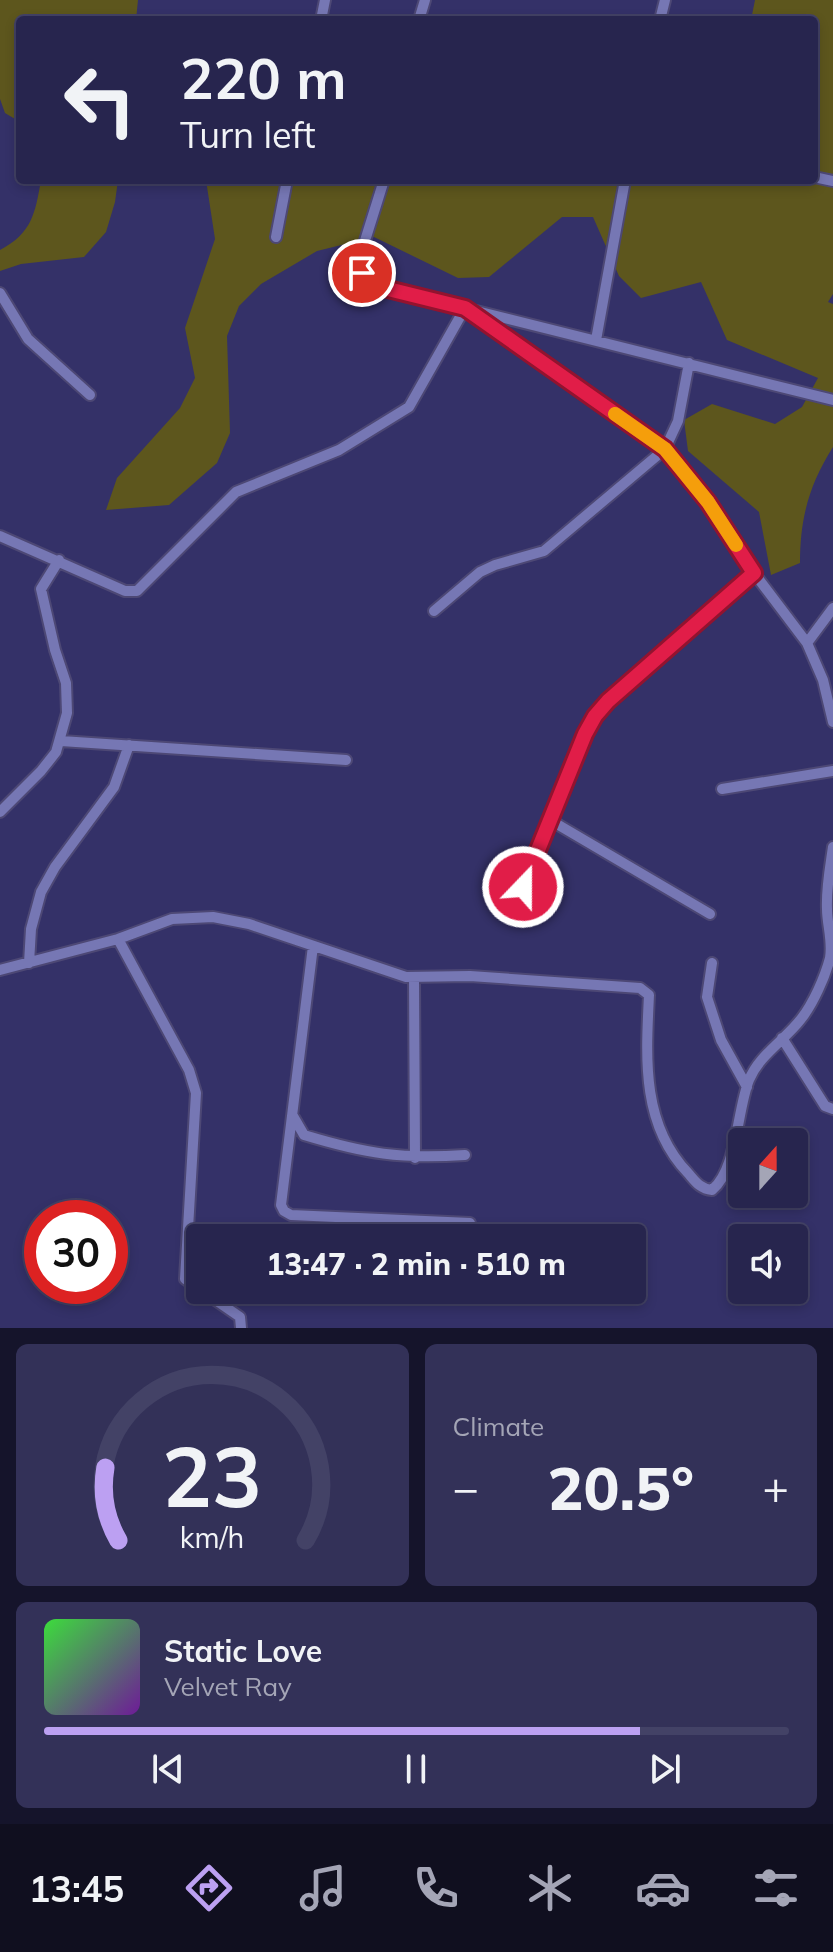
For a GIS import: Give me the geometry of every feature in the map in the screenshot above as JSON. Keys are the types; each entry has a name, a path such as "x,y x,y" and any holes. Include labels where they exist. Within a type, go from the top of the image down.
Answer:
{"street":[{"path":"276,237 286,184"},
{"path":"383,184 359,253 358,263 362,273 372,283 833,400"},
{"path":"596,340 624,184"},
{"path":"0,293 28,339 90,395"},
{"path":"465,308 665,449 708,502 754,573 807,643 828,678 833,722"},
{"path":"0,536 125,591 132,592 143,587 236,492 339,450 409,407 465,308"},
{"path":"434,611 480,572 544,551 665,449 678,421 689,363"},
{"path":"0,812 41,771 61,741 69,697 41,589 59,560"},
{"path":"523,887 595,716 608,701 754,573"},
{"path":"807,643 833,608"},
{"path":"61,741 346,760"},
{"path":"29,963 31,929 41,892 55,867 114,787 129,745"},
{"path":"722,789 833,771"},
{"path":"550,820 710,914"},
{"path":"0,970 118,939 172,919 213,917 249,924 399,976 470,976 646,990 649,995 646,1057 655,1118 666,1146 681,1165 706,1190 712,1190 722,1179 747,1087 758,1065 806,1011 830,966 832,943 827,892 833,847"},
{"path":"118,939 189,1070 196,1093 185,1279 240,1317 241,1328"},
{"path":"313,946 281,1205 284,1211 291,1215 470,1223"},
{"path":"712,963 707,997 721,1040 747,1087"},
{"path":"414,977 415,1158"},
{"path":"782,1038 825,1106 833,1109"},
{"path":"292,1114 304,1135 354,1150 415,1158 465,1155"}],"shaded area":[{"path":"0,0 138,0 136,16 16,16 16,120 5,113 0,99"},
{"path":"755,0 833,0 833,294 828,302 833,304 833,447 808,502 800,563 771,575 759,512 688,451 684,420 712,404 775,424 802,407 818,378 727,340 701,282 641,298 619,276 593,217 562,217 489,277 458,278 374,237 317,251 261,284 239,306 227,336 230,433 217,463 169,505 106,510 117,478 180,408 195,378 185,328 215,239 207,184 818,184 818,16 752,16"},
{"path":"40,184 117,184 106,232 84,257 21,264 0,271 0,250 19,237 37,203"}],"slow traffic":[{"path":"615,414 665,449 708,502 736,545"}],"route":[{"path":"362,273 372,283 388,289 465,308 665,449 708,502 754,573 608,701 595,716 523,887"}]}
